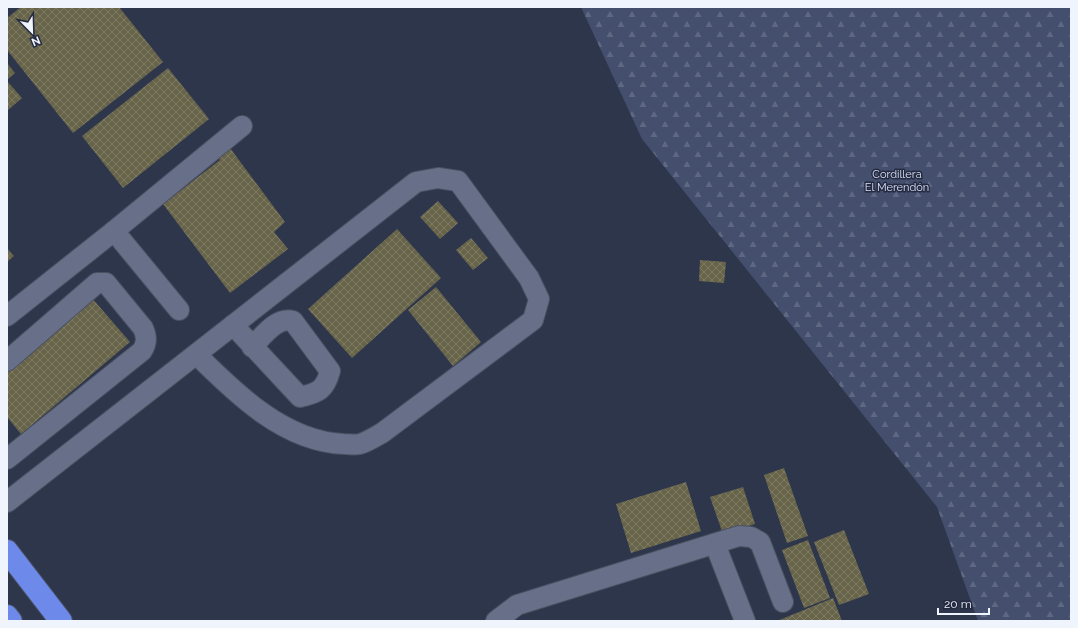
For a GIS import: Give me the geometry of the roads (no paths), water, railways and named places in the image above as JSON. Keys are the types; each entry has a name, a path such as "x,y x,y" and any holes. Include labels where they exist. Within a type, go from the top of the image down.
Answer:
{"highway":[{"path":"7,551 61,621"},
{"path":"7,616 11,621"}],"lane":[{"path":"7,316 242,126"},
{"path":"7,502 232,325 416,182 438,178 458,180 529,278 539,299 533,320 382,433 359,444 333,444 302,435 272,420 219,377 196,354"},
{"path":"114,231 179,310"},
{"path":"7,361 97,283 102,282 106,283 143,328 146,335 145,346 142,351 7,459"},
{"path":"232,325 252,347"},
{"path":"496,621 517,605 739,536 751,538 760,542 783,602"},
{"path":"715,544 745,621"}],"park label":[{"name":"Cordillera El Merendón","path":"897,180"}]}
